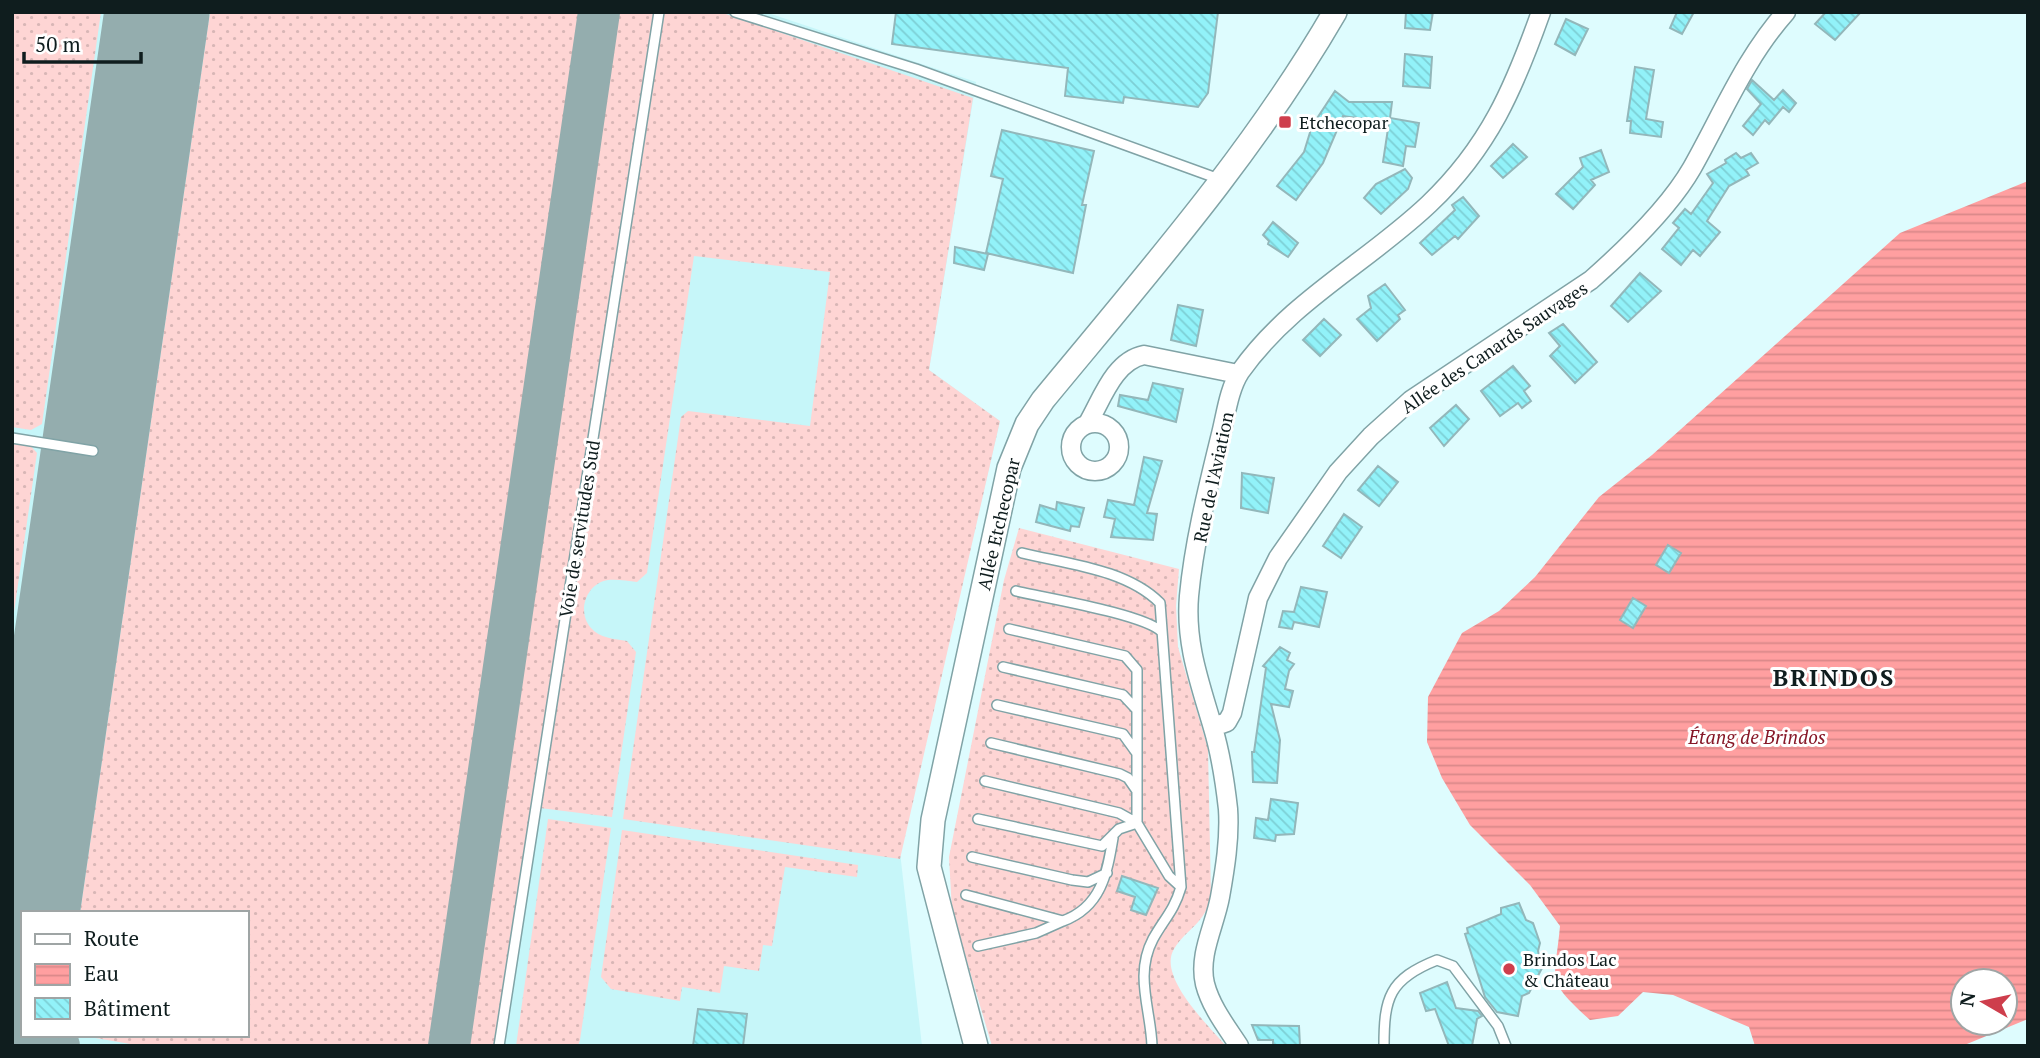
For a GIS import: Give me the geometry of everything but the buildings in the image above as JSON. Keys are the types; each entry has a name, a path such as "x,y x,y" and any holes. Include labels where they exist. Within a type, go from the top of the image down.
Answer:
{"street":[{"name":"Allée Etchecopar","path":"976,1046 929,867 936,807 1009,468 1027,424 1043,400 1221,180 1296,80 1335,12"},
{"name":"Rue de l'Aviation","path":"1239,1046 1213,1006 1204,980 1206,947 1220,899 1229,827 1224,772 1189,644 1189,596 1208,489 1238,374 1270,336 1328,282 1428,205 1467,164 1501,114 1517,81 1541,12"},
{"name":"Allée des Canards Sauvages","path":"1213,727 1227,722 1233,713 1258,598 1278,558 1338,472 1371,436 1411,400 1591,280 1617,257 1690,171 1745,66 1786,12"},
{"path":"1088,424 1121,366 1132,357 1144,355 1238,374"}],"lane":[{"name":"Voie de servitudes Sud","path":"499,1046 659,12"},
{"path":"735,12 916,69 1221,180"},
{"path":"12,438 93,451"},
{"path":"1022,553 1121,578 1149,591 1160,603 1181,887 1175,909 1152,940 1147,957 1142,993 1153,1046"},
{"path":"1016,591 1116,614 1156,626 1162,632"},
{"path":"1009,629 1125,656 1137,670 1137,823"},
{"path":"1003,667 1122,695 1137,709"},
{"path":"997,705 1123,734 1130,739 1137,754"},
{"path":"991,743 1120,774 1128,778 1137,791"},
{"path":"985,781 1119,813 1137,823 1170,876 1181,887"},
{"path":"978,819 1102,846 1113,838 1119,829 1137,823"},
{"path":"978,946 1036,933 1087,909 1108,873 1113,838"},
{"path":"972,857 1088,882 1108,873"},
{"path":"966,895 1063,921"},
{"path":"1384,1046 1384,1007 1394,990 1415,969 1437,960 1453,967 1498,1026 1506,1046"}],"shaded area":[{"path":"12,12 765,12 976,82 929,370 1000,421 900,852 922,1046 12,1046"},
{"path":"12,12 101,12 42,424 31,430 12,427"},
{"path":"210,12 590,12 440,1046 142,1046 90,1037 248,1037 248,911 80,911"},
{"path":"607,12 655,12 495,1046 458,1046"},
{"path":"663,12 720,12 973,98 929,370 1000,421 900,859 623,819 681,417 688,411 810,426 830,272 694,256 647,573 637,582 601,582 589,592 584,606 584,614 594,631 608,638 627,641 636,652 612,817 540,808"},
{"path":"12,442 29,444 37,453 12,626"},
{"path":"1019,528 1179,569 1176,606 1178,647 1208,749 1211,896 1205,913 1179,942 1171,960 1178,987 1226,1046 992,1046 952,911 949,857 1004,580"},
{"path":"548,819 611,828 578,1046 516,1046"},
{"path":"622,830 858,865 857,877 785,867 772,946 763,945 759,971 724,966 720,993 682,987 680,1001 611,989 601,977"}],"water":[{"name":"Étang de Brindos","path":"2028,181 2028,1019 2019,1023 2019,967 1949,967 1949,1037 1984,1037 1962,1046 1755,1046 1749,1027 1673,995 1643,992 1618,1016 1590,1020 1559,987 1555,970 1560,926 1530,885 1470,825 1442,778 1427,742 1428,697 1462,633 1499,611 1535,577 1599,497 1652,455 1900,233"}],"taxiway":[{"path":"449,1046 599,12"},
{"path":"22,911 35,859"},
{"path":"12,937 21,917"},
{"path":"41,1046 59,1046"}],"runway":[{"path":"27,911 157,12"},
{"path":"12,1015 21,954"}],"place":[{"name":"Etchecopar","path":"1285,122"},
{"name":"Brindos Lac & Château","path":"1509,969"}],"district":[{"name":"BRINDOS","path":"1834,677"}]}
